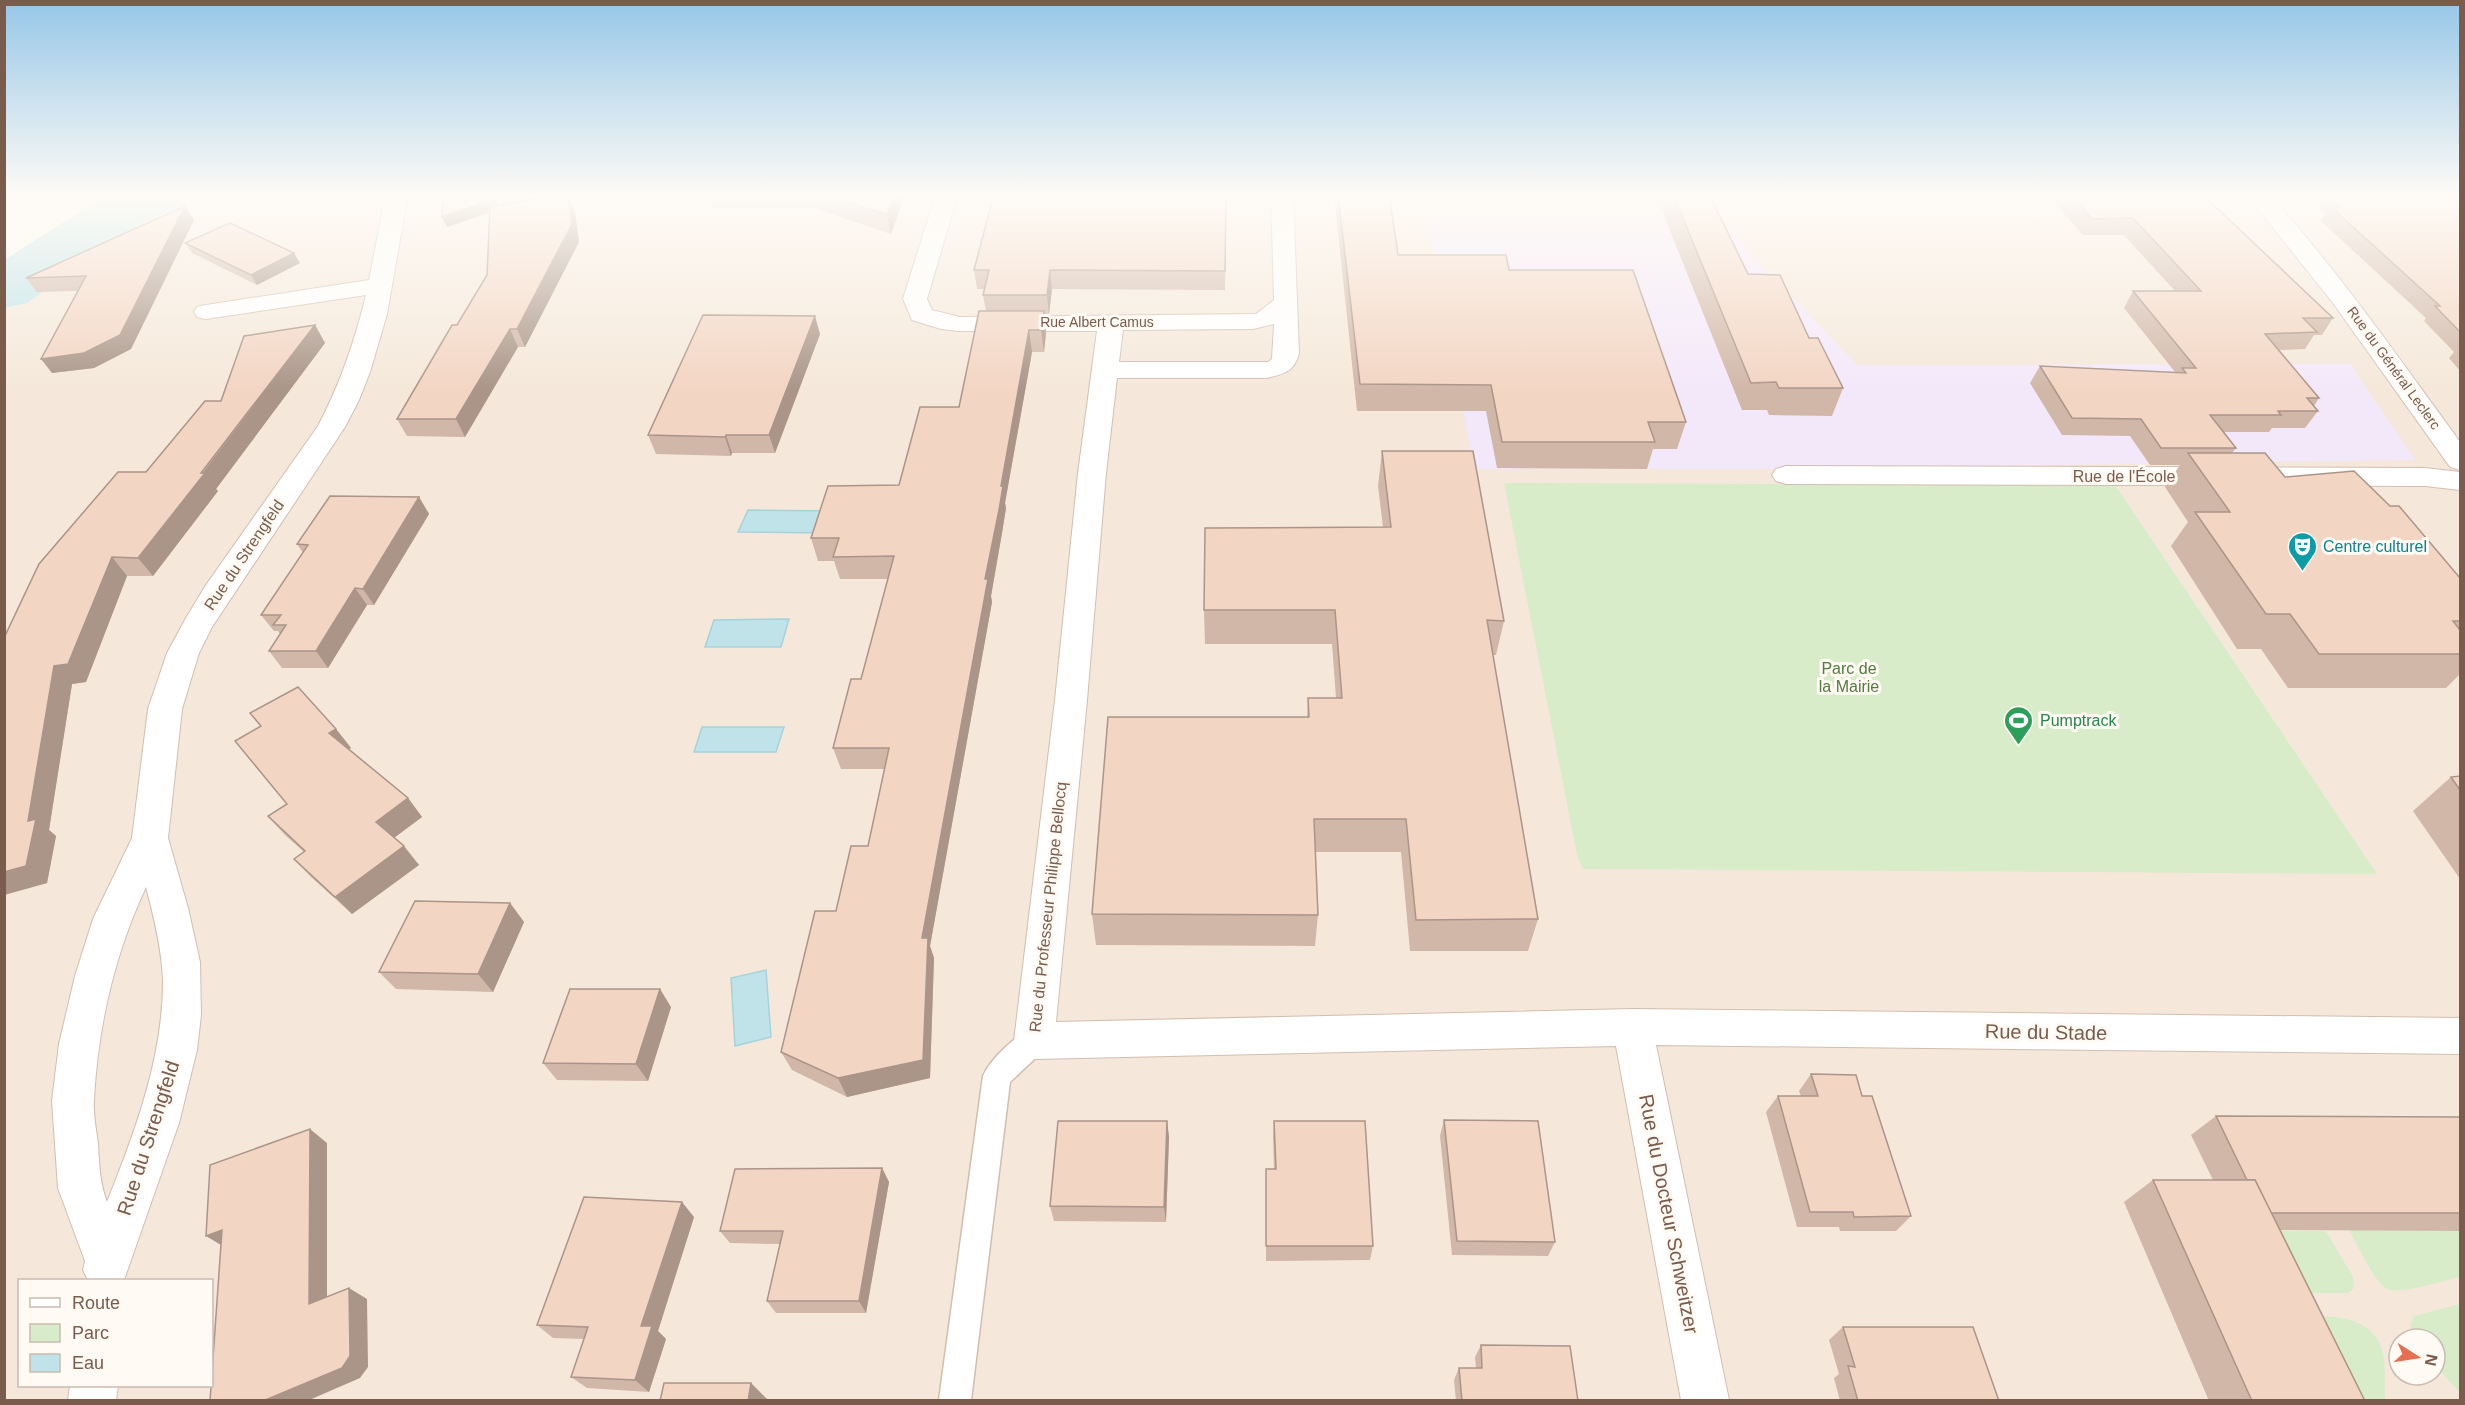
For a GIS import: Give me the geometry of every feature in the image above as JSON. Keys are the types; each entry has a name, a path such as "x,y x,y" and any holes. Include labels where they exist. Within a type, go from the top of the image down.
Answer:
{"street":[{"name":"Rue du Strengfeld","path":"106,1271 80,1188 73,1101 75,1078 79,1044 94,976 112,920 150,838 165,709 183,653 217,593 331,427 346,401 364,355 385,260"},
{"name":"Rue Albert Camus","path":"927,260 915,299 921,315 941,322 959,324 1253,322 1271,315 1286,301"},
{"path":"1104,370 1264,370 1276,368 1284,362 1286,353 1284,260"},
{"name":"Rue du Général Leclerc","path":"2312,260 2460,461"},
{"path":"206,312 380,286"},
{"name":"Rue du Professeur Philippe Bellocq","path":"1111,322 1104,370 1034,1041 1632,1027"},
{"name":"Rue de l'École","path":"1786,476 2425,477 2460,481"},
{"name":"Rue du Strengfeld","path":"106,1271 160,1112 180,1037 182,981 175,925 150,838"},
{"name":"Rue du Stade","path":"1632,1027 2460,1036"},
{"name":"Rue du Docteur Schweitzer","path":"1632,1027 1705,1401"}],"lane":[{"path":"955,1401 997,1076 1034,1041"}],"shaded area":[{"path":"37,260 2460,260 2460,1400 5,1400 5,284"},
{"path":"1435,260 1757,260 1857,365 2350,364 2415,460 1765,469 1474,469"}],"green space":[{"name":"Parc de la Mairie","path":"1504,483 2115,485 2377,874 1583,869 1577,855"},
{"path":"2236,1230 2326,1231 2353,1277 2354,1288 2348,1293 2267,1293"},
{"path":"2349,1230 2460,1231 2460,1277 2412,1289 2387,1289 2371,1271"},
{"path":"2460,1304 2460,1393 2447,1378 2447,1327 2411,1327 2414,1316"},
{"path":"2278,1316 2335,1317 2362,1325 2372,1333 2382,1350 2385,1400 2318,1400"}],"water":[{"path":"748,510 833,511 826,533 738,532"},
{"path":"789,619 781,647 705,647 714,620"},
{"path":"702,727 784,727 776,752 694,752"},
{"path":"766,970 771,1037 735,1046 731,978"}],"building":[{"path":"67,260 158,260 120,335 84,353 41,359 86,276 26,278"},
{"path":"219,260 281,260 251,275"},
{"path":"488,260 553,260 517,329 510,329 456,419 397,419 452,325 457,325 487,275"},
{"path":"977,260 1225,260 1225,271 1050,270 1047,295 983,295 989,270 974,270"},
{"path":"1346,260 1507,260 1509,270 1633,270 1686,422 1648,422 1655,442 1502,442 1491,385 1360,384"},
{"path":"1700,260 1741,260 1748,274 1780,275 1809,338 1818,338 1843,388 1779,388 1776,382 1751,383"},
{"path":"2172,260 2271,260 2333,318 2303,318 2317,332 2265,334 2319,398 2307,398 2318,411 2278,411 2281,415 2210,415 2236,448 2161,448 2141,419 2072,418 2040,366 2186,373 2182,368 2196,368 2133,291 2201,291"},
{"path":"2389,260 2460,260 2460,332 2435,306 2440,306"},
{"path":"979,311 1044,311 1041,330 1029,330 985,579 988,579 922,938 928,938 923,1060 838,1078 781,1052 815,911 836,911 851,846 868,846 889,748 833,748 851,679 861,679 894,556 833,557 839,538 811,538 828,486 899,485 920,407 959,407"},
{"path":"703,315 815,316 769,435 726,435 725,437 648,435"},
{"path":"315,325 201,473 205,473 138,558 112,557 68,664 54,666 28,821 36,819 26,866 4,872 4,638 39,564 118,472 146,472 205,401 221,401 244,336"},
{"path":"1382,451 1473,451 1504,621 1487,620 1538,919 1416,920 1406,819 1314,819 1318,915 1092,914 1108,717 1309,717 1308,698 1342,698 1335,610 1204,610 1205,528 1391,527"},
{"path":"2188,453 2265,453 2285,477 2354,471 2390,506 2399,506 2460,578 2460,621 2453,621 2460,630 2460,654 2319,654 2290,614 2266,614 2195,512 2230,512"},
{"path":"330,496 419,497 363,589 355,588 316,651 269,651 286,625 273,625 281,615 261,615 308,545 297,544"},
{"path":"298,687 336,729 329,733 408,798 376,822 404,846 335,897 294,859 305,851 268,816 287,804 235,741 261,726 250,713"},
{"path":"2460,776 2460,790 2451,777"},
{"path":"415,901 510,903 478,974 379,972"},
{"path":"570,989 660,989 636,1064 543,1063"},
{"path":"1811,1074 1856,1075 1862,1096 1872,1096 1911,1216 1854,1217 1853,1212 1810,1212 1778,1096 1818,1096"},
{"path":"2216,1116 2460,1117 2460,1213 2271,1213 2255,1180 2247,1180"},
{"path":"1444,1120 1538,1121 1555,1242 1457,1241"},
{"path":"1058,1121 1167,1121 1164,1207 1050,1206"},
{"path":"1274,1121 1365,1121 1373,1246 1266,1246 1266,1169 1276,1169"},
{"path":"310,1129 309,1304 349,1288 350,1356 342,1368 263,1401 210,1401 211,1387 213,1387 222,1230 206,1236 210,1165"},
{"path":"882,1168 859,1301 767,1301 783,1231 720,1231 735,1169"},
{"path":"2153,1180 2255,1180 2365,1401 2252,1401"},
{"path":"584,1197 682,1202 641,1326 652,1326 635,1380 571,1377 588,1327 537,1325"},
{"path":"1843,1327 1973,1327 1999,1401 1858,1401 1848,1366 1855,1367"},
{"path":"1481,1345 1570,1346 1578,1401 1462,1401 1459,1368 1482,1368"},
{"path":"664,1383 751,1383 748,1401 660,1401"}],"waterway":[{"path":"4,289 47,260"}],"place":[{"name":"Centre culturel","path":"2302,572"},
{"name":"Pumptrack","path":"2019,746"}]}
